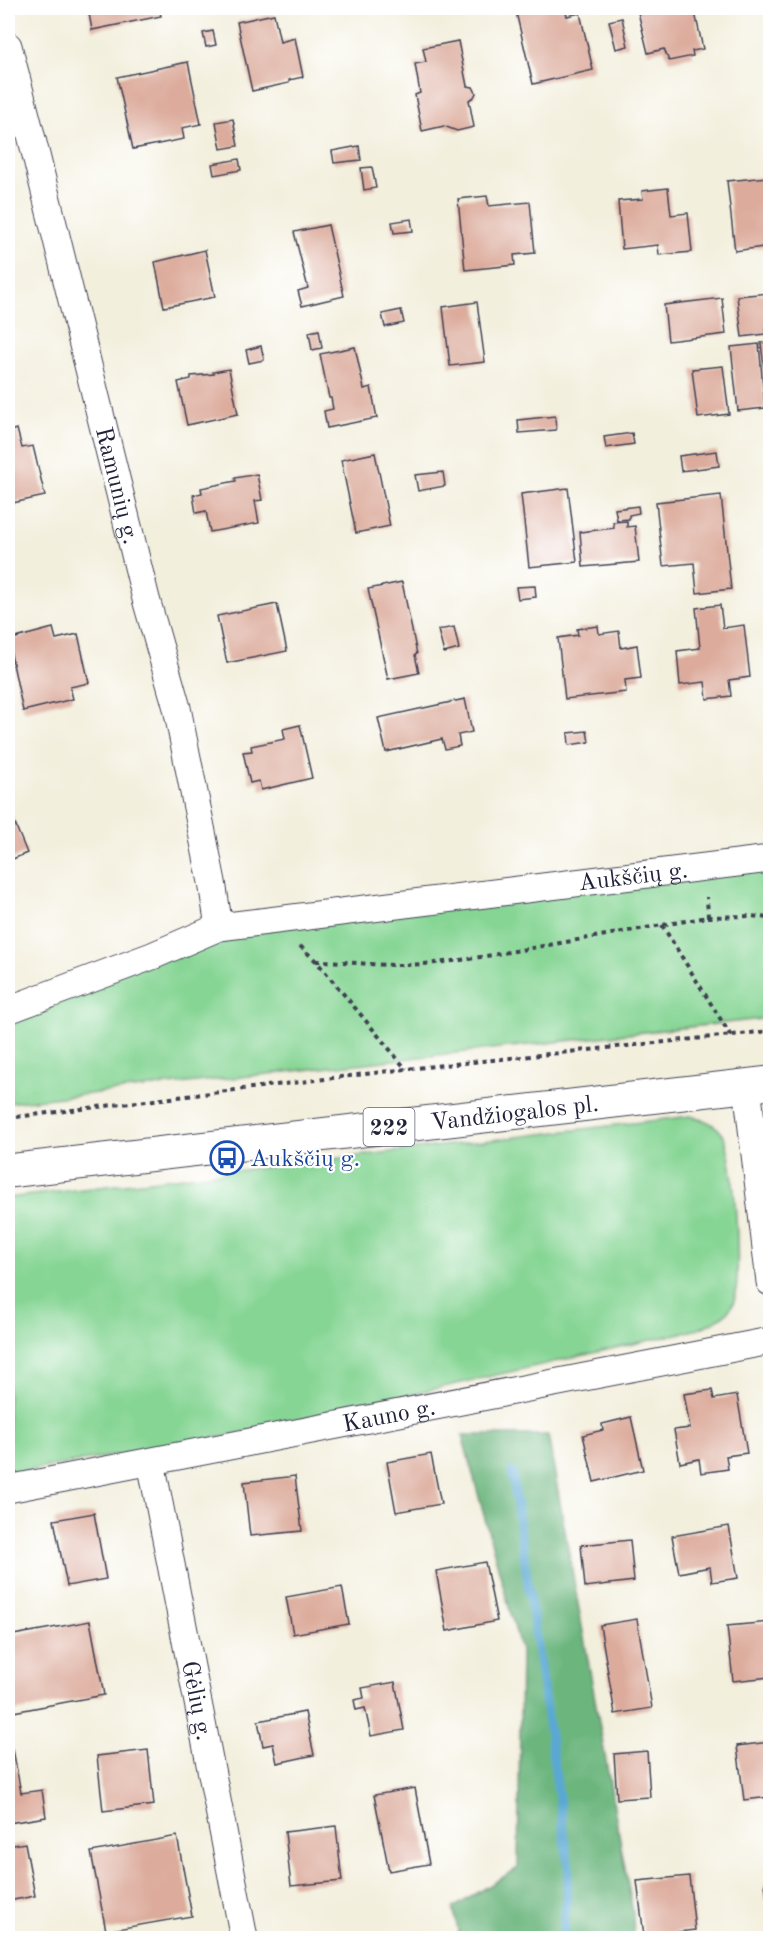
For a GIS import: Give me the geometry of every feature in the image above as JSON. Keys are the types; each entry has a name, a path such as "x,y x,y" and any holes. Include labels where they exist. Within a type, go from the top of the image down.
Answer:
{"main road":[{"name":"Vandžiogalos pl.","path":"8,1172 759,1085"}],"street":[{"name":"Ramunių g.","path":"8,46 146,599 177,708 219,927"},
{"name":"Aukščių g.","path":"8,1010 152,956 219,927 771,859"},
{"path":"759,1085 771,1282"},
{"name":"Kauno g.","path":"8,1489 771,1341"},
{"name":"Gėlių g.","path":"151,1462 244,1938"}],"path":[{"path":"705,867 708,917"},
{"path":"316,961 398,965 433,964 708,917 771,918"},
{"path":"270,919 316,961 406,1069"},
{"path":"662,925 730,1036"},
{"path":"8,1118 406,1069 771,1031"}],"green space":[{"path":"770,859 770,1018 8,1103 8,1010 219,927"},
{"path":"691,1116 713,1125 723,1135 734,1190 737,1268 734,1301 724,1315 710,1324 699,1329 237,1434 8,1474 8,1198"},
{"path":"462,1435 548,1435 633,1913 634,1938 460,1938 453,1908 518,1868 521,1651"}],"building":[{"path":"88,8 159,8 161,16 92,30"},
{"path":"515,8 565,8 567,16 580,13 593,70 533,84"},
{"path":"637,8 694,8 703,49 692,51 693,56 669,61 664,49 648,53"},
{"path":"274,14 280,42 295,38 303,77 289,80 289,83 252,91 237,22"},
{"path":"622,18 628,46 616,49 609,21"},
{"path":"213,31 216,45 206,47 203,33"},
{"path":"458,41 467,86 473,87 476,93 469,100 474,127 457,131 444,126 422,131 415,95 420,93 415,64 426,62 423,48"},
{"path":"188,62 201,124 182,128 184,139 133,149 117,77"},
{"path":"233,119 238,146 221,149 216,122"},
{"path":"359,146 361,160 334,163 332,151"},
{"path":"239,159 241,170 214,175 212,164"},
{"path":"372,167 376,188 364,190 361,168"},
{"path":"767,177 767,181 770,180 770,246 735,251 727,181"},
{"path":"668,188 671,215 688,213 692,252 659,255 658,245 622,249 618,201 643,199 642,191"},
{"path":"487,196 489,206 530,202 535,253 514,255 515,265 465,270 458,199"},
{"path":"411,219 413,231 394,233 392,222"},
{"path":"328,225 344,296 302,306 298,291 308,288 294,232"},
{"path":"205,250 215,297 164,307 155,262"},
{"path":"770,293 770,328 765,329 765,334 742,337 737,296"},
{"path":"722,298 726,334 668,341 664,305"},
{"path":"477,302 485,362 450,366 443,307"},
{"path":"401,310 404,323 385,327 382,314"},
{"path":"319,330 322,348 312,350 309,332"},
{"path":"770,342 770,400 768,400 761,343"},
{"path":"759,344 765,408 738,411 731,347"},
{"path":"261,346 264,360 249,363 246,350"},
{"path":"355,347 364,389 371,387 377,418 327,428 324,411 333,409 320,354"},
{"path":"723,366 729,414 698,418 692,369"},
{"path":"229,369 238,414 187,425 178,382 191,379 191,376 214,374 213,372"},
{"path":"555,416 556,430 519,433 518,420"},
{"path":"17,429 22,448 33,446 45,496 8,504 8,431"},
{"path":"632,433 634,444 606,448 604,437"},
{"path":"717,451 719,466 681,471 679,456"},
{"path":"375,453 390,526 356,533 341,460"},
{"path":"443,472 445,486 418,491 415,475"},
{"path":"257,474 262,500 255,501 259,523 210,532 206,511 196,513 193,495 202,493 201,488"},
{"path":"568,488 577,562 529,567 521,494"},
{"path":"721,495 731,589 697,593 694,563 663,566 656,502"},
{"path":"638,506 639,513 629,515 629,519 617,520 615,509"},
{"path":"627,521 627,527 635,526 639,562 583,567 580,532 614,528 613,522"},
{"path":"402,582 419,673 388,679 368,589"},
{"path":"535,586 536,597 518,599 516,587"},
{"path":"277,604 287,651 227,663 217,616"},
{"path":"720,605 723,628 744,625 750,677 729,680 731,696 707,699 705,682 680,685 677,651 700,648 696,608"},
{"path":"598,626 599,634 619,631 621,648 637,645 641,678 625,680 626,692 565,699 558,638 578,635 577,629"},
{"path":"454,627 459,649 444,653 438,630"},
{"path":"53,628 56,639 78,634 89,683 70,687 73,699 23,711 8,640"},
{"path":"465,699 472,732 458,735 460,746 445,749 442,739 386,752 378,718"},
{"path":"300,725 312,778 261,790 259,781 250,783 243,752 252,751 251,746 285,739 283,729"},
{"path":"587,731 589,742 569,745 568,733"},
{"path":"8,807 27,853 8,861"},
{"path":"8,861 12,871 8,873"},
{"path":"712,1390 714,1399 737,1395 747,1453 726,1456 728,1469 701,1473 699,1459 680,1463 674,1430 690,1428 684,1394"},
{"path":"631,1417 643,1470 594,1482 583,1435 603,1430 602,1424"},
{"path":"431,1454 441,1504 396,1512 387,1462"},
{"path":"295,1476 302,1531 250,1536 244,1482"},
{"path":"94,1513 106,1579 67,1586 54,1520"},
{"path":"729,1526 738,1578 712,1582 710,1567 679,1573 672,1536"},
{"path":"630,1540 634,1581 585,1587 581,1545"},
{"path":"485,1562 497,1621 447,1631 436,1571"},
{"path":"342,1587 349,1624 293,1634 286,1597"},
{"path":"637,1619 652,1708 615,1714 600,1625"},
{"path":"90,1621 104,1695 8,1713 8,1636"},
{"path":"770,1622 770,1677 733,1681 727,1626"},
{"path":"395,1682 404,1730 371,1736 365,1708 356,1710 354,1700 364,1698 362,1688"},
{"path":"305,1712 314,1755 277,1763 273,1744 263,1746 258,1721"},
{"path":"770,1742 770,1797 744,1800 737,1746"},
{"path":"13,1749 21,1793 42,1790 46,1817 8,1823 8,1750"},
{"path":"148,1750 154,1805 103,1811 97,1756"},
{"path":"647,1751 650,1797 617,1799 614,1754"},
{"path":"415,1788 429,1864 389,1871 374,1795"},
{"path":"336,1826 342,1881 291,1886 285,1832"},
{"path":"177,1836 192,1916 106,1931 91,1852"},
{"path":"25,1843 35,1896 8,1901 8,1846"},
{"path":"689,1876 695,1930 644,1936 637,1881"},
{"path":"770,1882 770,1919 769,1919 765,1883"}],"waterway":[{"path":"512,1472 569,1868 563,1938"}],"place":[{"name":"Aukščių g.","path":"227,1158"}]}
